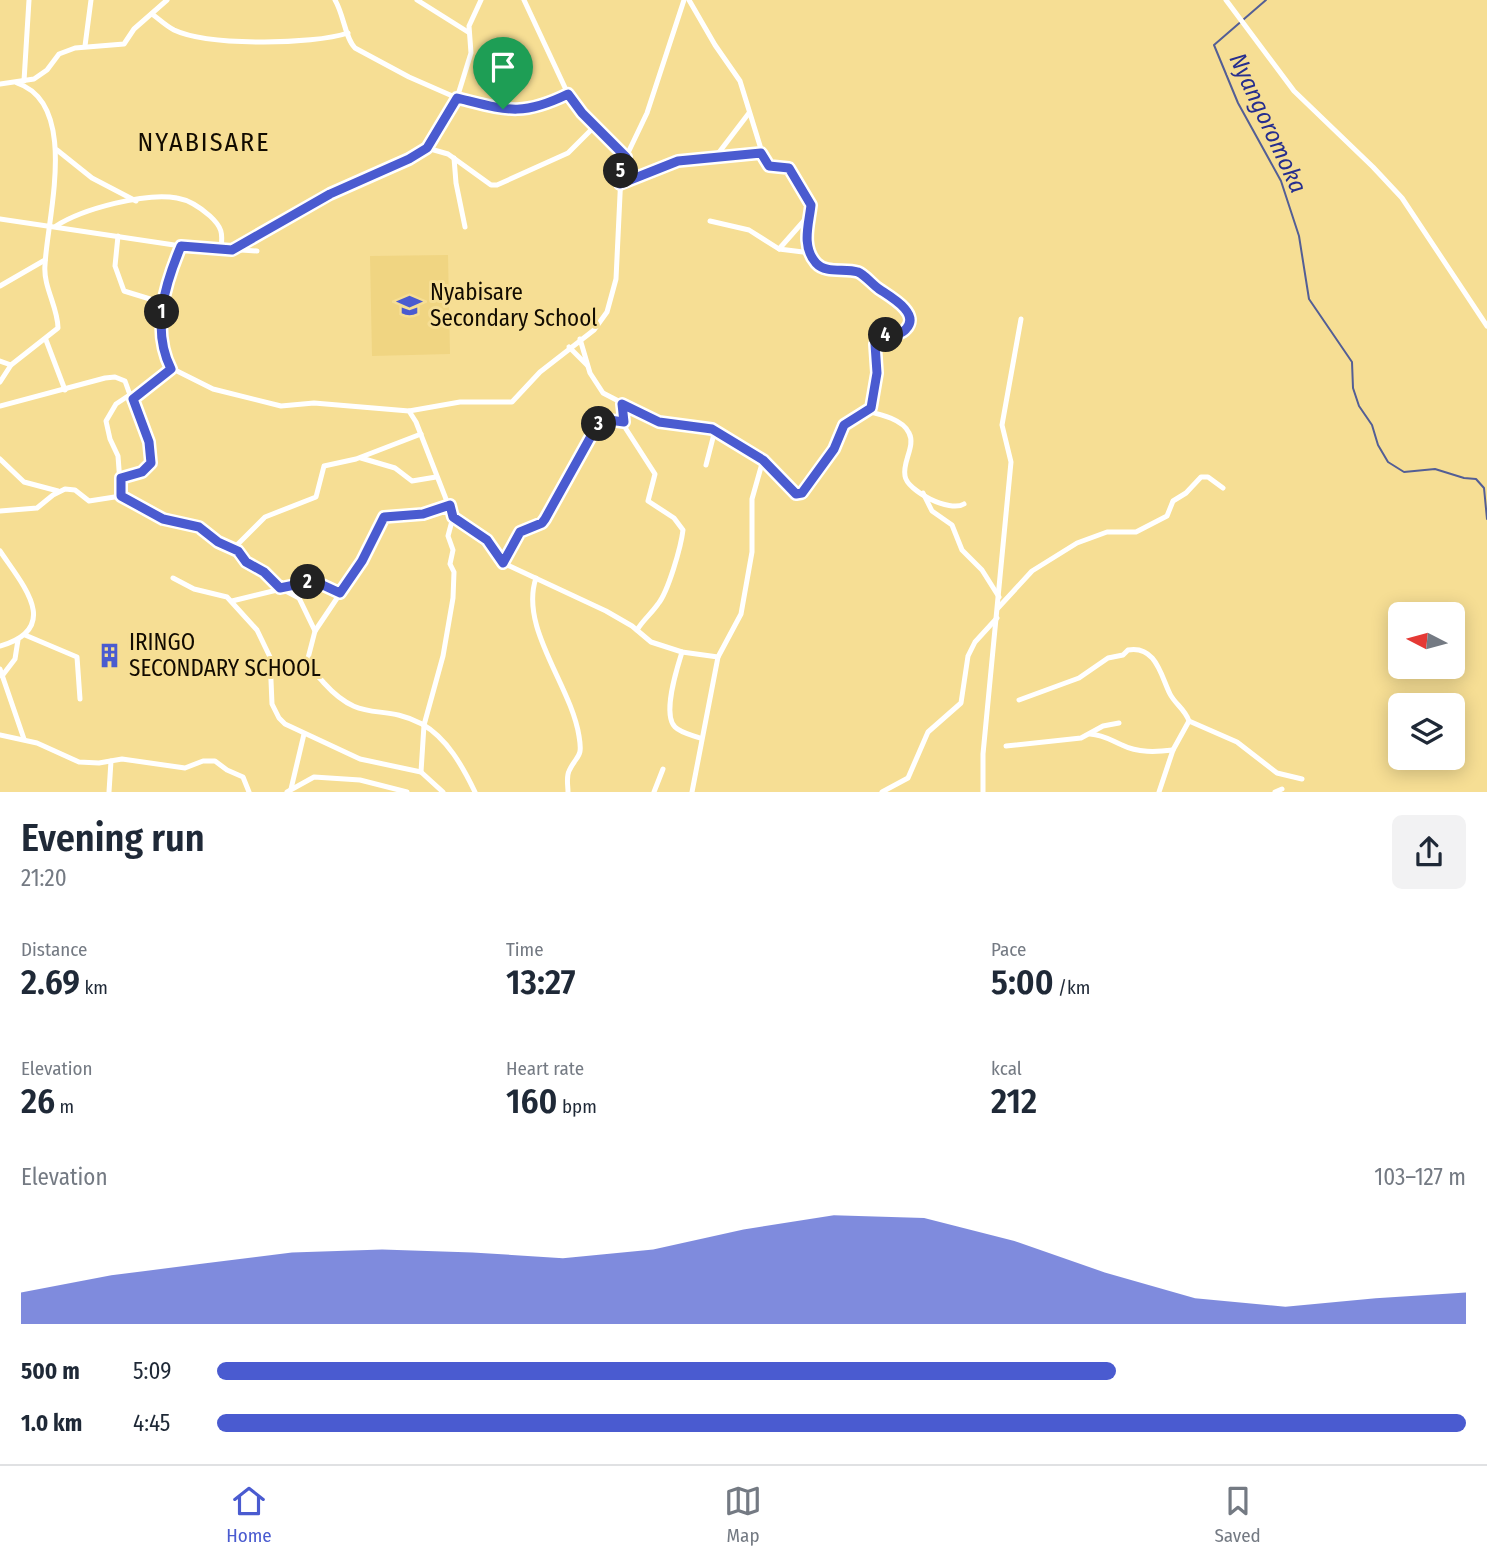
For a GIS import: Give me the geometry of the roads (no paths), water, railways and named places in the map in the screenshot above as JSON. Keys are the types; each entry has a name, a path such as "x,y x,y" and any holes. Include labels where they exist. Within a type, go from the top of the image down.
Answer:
{"street":[{"path":"24,81 29,0"},
{"path":"85,46 91,0"},
{"path":"0,84 17,83 43,74 59,54 85,46 124,44 134,29 167,0"},
{"path":"335,0 344,16 350,43 360,52 457,98 518,111 568,94"},
{"path":"417,0 468,32"},
{"path":"232,250 330,194 398,165 427,148 457,98 471,53 468,32 481,0"},
{"path":"524,0 568,94 594,127 626,157"},
{"path":"181,246 163,303 163,344 171,369 213,389 281,406 314,403 409,411 460,402 512,402 540,372 601,321 614,291 620,184 626,157 648,113 684,0"},
{"path":"580,339 587,365 600,391 659,422 697,425 715,430 763,460 785,481 793,493 798,495 822,468 844,425 872,405 877,377 875,344 880,337 903,332 908,327 908,319 899,302 862,275 822,268 810,253 807,234 811,205 794,173 786,166 769,166 761,153 740,81 689,0"},
{"path":"1226,0 1294,91 1402,198 1487,326"},
{"path":"152,13 174,30 215,39 325,39 348,33"},
{"path":"0,382 10,365 57,331 58,321 46,278 45,260 53,226 57,150 43,104 30,89 17,83"},
{"path":"717,155 749,113"},
{"path":"427,148 441,150 491,185 497,185 568,153 594,127"},
{"path":"57,150 92,178 136,201"},
{"path":"620,184 678,161 717,155 761,153"},
{"path":"454,158 465,227"},
{"path":"53,226 82,214 136,201 169,197 195,205 219,225 223,232 221,249"},
{"path":"779,249 809,215"},
{"path":"0,219 181,246 257,251"},
{"path":"710,221 749,230 779,249 810,253"},
{"path":"118,236 115,266 124,291 163,303"},
{"path":"0,286 45,260"},
{"path":"983,792 984,737 1011,462 1002,425 1021,319"},
{"path":"46,340 65,390"},
{"path":"569,348 587,365"},
{"path":"0,361 10,365"},
{"path":"121,496 121,478 106,421 116,404 171,369"},
{"path":"0,406 115,377 125,381 149,442 151,463 142,472 121,478"},
{"path":"622,404 624,422 654,472 648,495 649,503 674,518 682,530 674,569 659,604 646,616 637,630"},
{"path":"409,411 421,434 453,517 448,536 453,550 450,564 454,572 453,598 443,656 424,725 421,772"},
{"path":"866,411 892,420 908,431 911,440 905,479 944,507 956,508 964,504"},
{"path":"503,563 520,532 542,523 545,519 595,429 609,420 624,422"},
{"path":"706,465 715,430"},
{"path":"234,548 265,517 316,497 324,466 361,457 421,434"},
{"path":"361,457 395,468 415,482 436,477"},
{"path":"0,459 24,482 58,491 75,490 89,501 121,496 163,519 192,523 218,542 234,548 246,562 264,572 280,588 299,598 315,631"},
{"path":"692,792 700,738 718,657 740,619 752,552 751,499 763,460"},
{"path":"998,608 1032,571 1077,543 1103,533 1137,531 1167,516 1173,501 1203,476 1223,488"},
{"path":"0,511 37,508 58,491"},
{"path":"923,493 932,511 952,525 962,550 982,570 999,597"},
{"path":"450,505 423,514 384,517 362,561 315,631 307,662 337,697 365,711 391,713 424,725 447,746 475,792"},
{"path":"453,517 487,540 503,563 606,611 637,630 646,640 682,652 718,657"},
{"path":"0,551 25,584 32,599 31,626 25,635 0,646"},
{"path":"173,578 194,589 220,594 232,601 265,643 272,669 272,704 279,718 304,734 360,759 421,772 443,792"},
{"path":"536,578 531,596 536,623 568,696 579,737 579,758 568,773 568,792"},
{"path":"232,601 314,581 340,593"},
{"path":"882,792 908,778 916,763 921,744 931,728 961,703 964,670 971,649 984,630 997,618"},
{"path":"25,635 77,657 80,699"},
{"path":"2,676 15,659 18,640"},
{"path":"1019,700 1079,678 1108,658 1138,649 1149,655 1162,672 1170,694 1189,721 1237,742 1277,773 1302,779"},
{"path":"682,652 673,686 670,720 676,728 700,738"},
{"path":"0,669 24,740"},
{"path":"1159,792 1173,750 1189,721"},
{"path":"1006,746 1075,739 1103,726 1119,723"},
{"path":"290,791 304,734"},
{"path":"1090,734 1110,738 1139,750 1173,750"},
{"path":"0,735 37,743 79,762 134,760 185,768 211,760 243,777 247,791"},
{"path":"109,792 111,761"},
{"path":"654,792 663,769"},
{"path":"290,791 314,777 360,780 407,792"},
{"path":"1275,792 1282,789"}],"waterway":[{"name":"Nyangoromoka","path":"1266,0 1214,45 1238,103 1281,181 1299,236 1309,299 1352,362 1353,388 1359,406 1372,425 1378,445 1388,462 1404,472 1435,469 1476,479 1484,488 1487,519"}],"place":[{"name":"Nyabisare Secondary School","path":"410,305"},
{"name":"IRINGO SECONDARY SCHOOL","path":"109,655"}],"district":[{"name":"NYABISARE","path":"204,142"}]}
